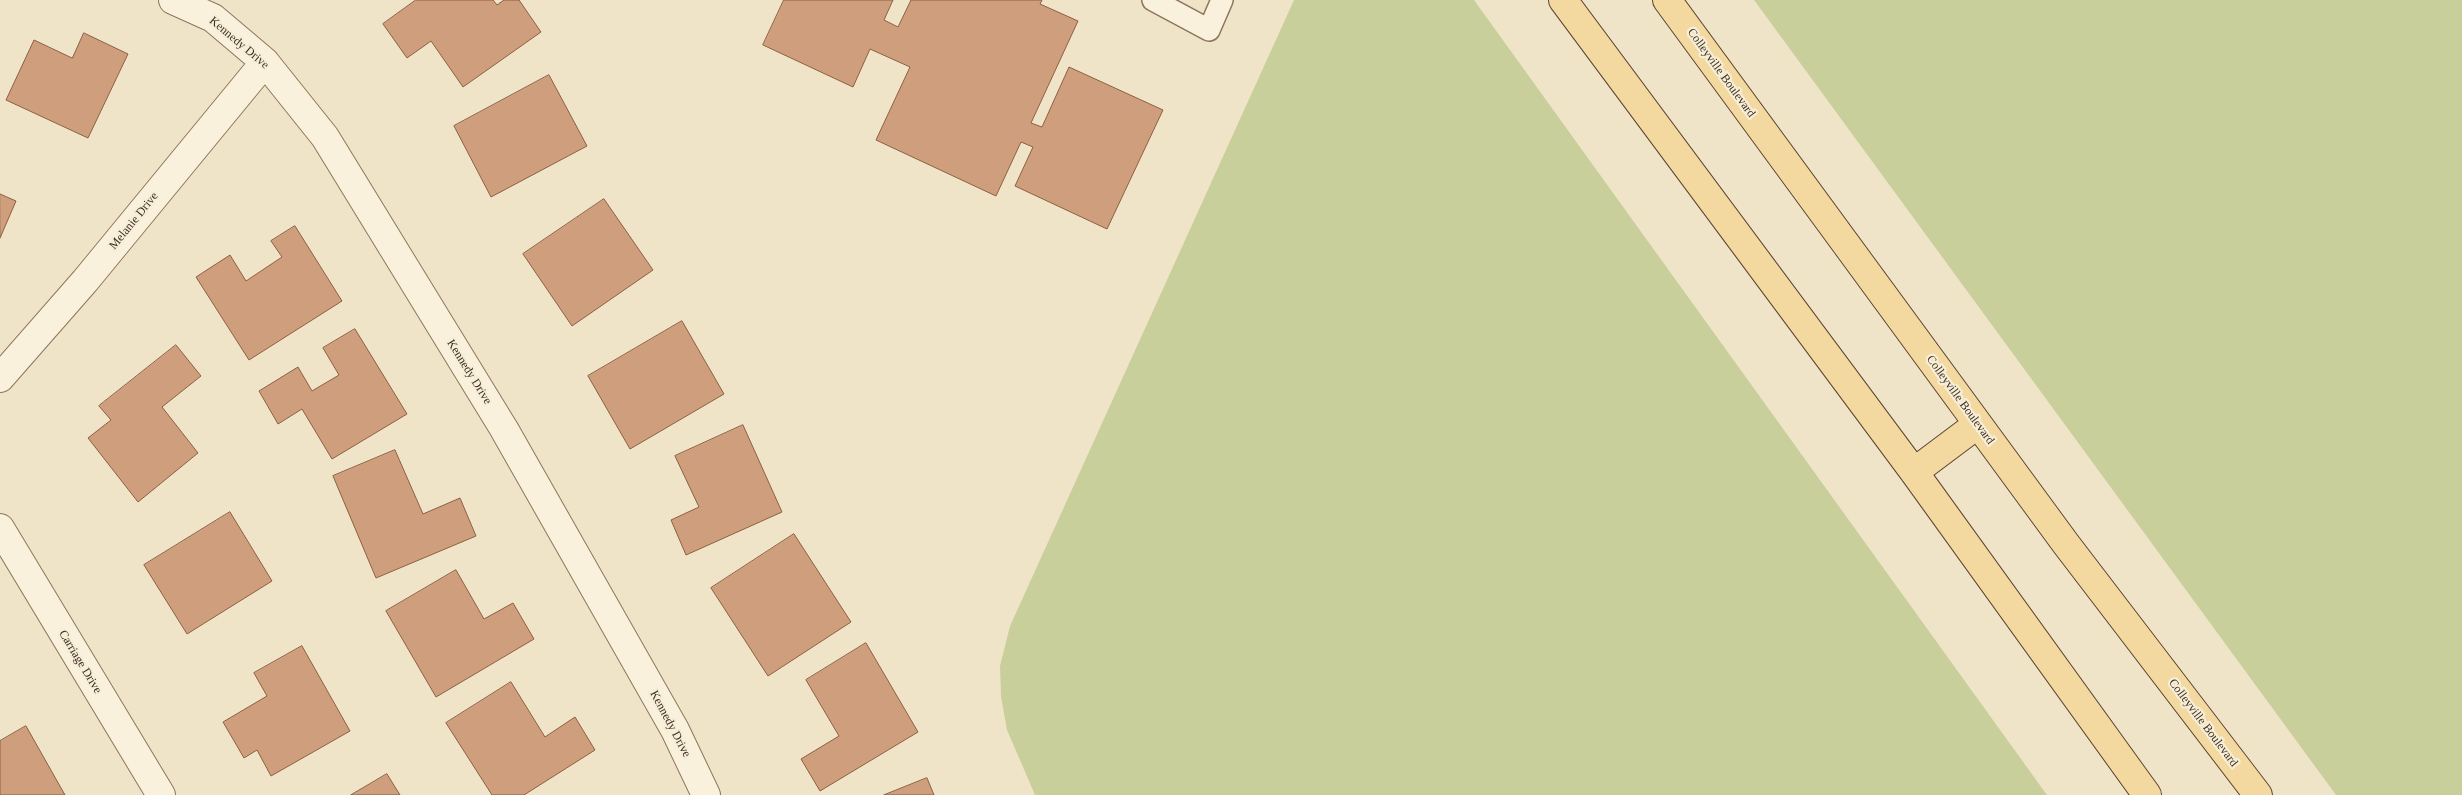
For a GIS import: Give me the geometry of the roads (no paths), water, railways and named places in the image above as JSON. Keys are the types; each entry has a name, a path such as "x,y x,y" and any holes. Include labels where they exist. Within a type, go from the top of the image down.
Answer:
{"main road":[{"path":"1563,0 1914,472 2147,795"},
{"name":"Colleyville Boulevard","path":"1667,0 2066,544 2258,795"},
{"path":"1914,472 1978,424"}],"street":[{"name":"Kennedy Drive","path":"172,0 213,18 265,62 325,137 504,429 675,730 706,795"},
{"name":"Melanie Drive","path":"0,378 85,281 265,62"},
{"name":"Carriage Drive","path":"0,528 161,795"}],"lane":[{"path":"1152,0 1209,30 1222,0"}]}
